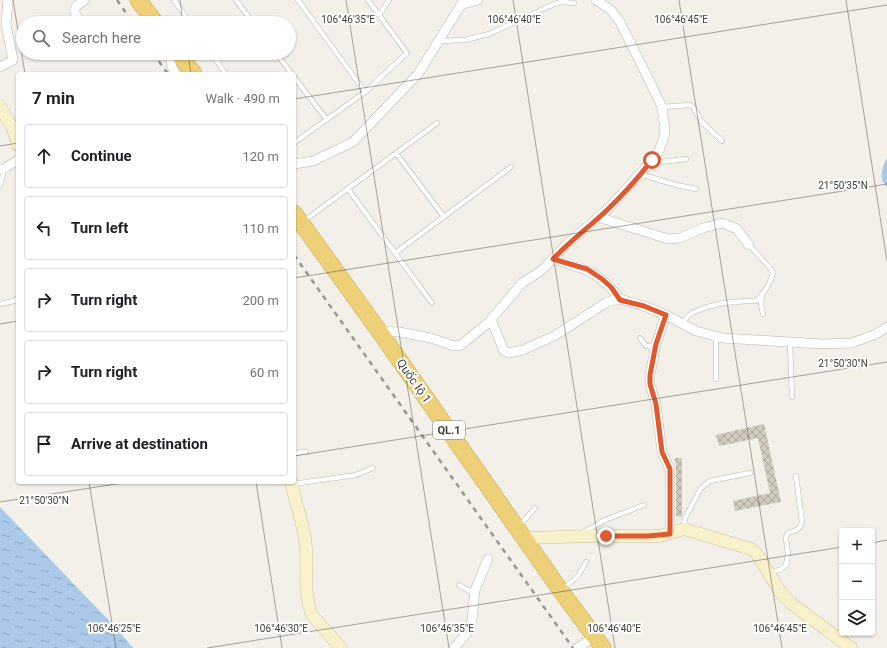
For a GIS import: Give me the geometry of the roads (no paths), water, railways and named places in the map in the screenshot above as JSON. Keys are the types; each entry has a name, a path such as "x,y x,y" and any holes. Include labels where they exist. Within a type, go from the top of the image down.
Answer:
{"highway":[{"path":"138,0 151,16"},
{"path":"183,60 192,72"},
{"name":"Quốc lộ 1","path":"297,218 379,331 599,643"}],"street":[{"path":"0,67 13,60 6,24 8,0"},
{"path":"77,16 74,10 76,6 86,0"},
{"path":"296,164 313,161 353,142 418,74 463,2 478,0"},
{"path":"379,331 399,332 431,338 454,346 461,345 491,319 522,283 541,271 566,245 607,210 659,151 665,130 662,107 620,22 611,10 596,0"},
{"path":"170,60 171,66 175,72"},
{"path":"0,106 13,129 16,138"},
{"path":"1,169 16,161"},
{"path":"598,217 668,239 680,238 703,228 722,223 737,229 750,245"},
{"path":"553,259 587,269 611,287 620,300"},
{"path":"491,319 504,351 509,354 523,350 556,335 607,302 620,300 644,306 666,315 696,331 722,338 823,344 852,343 876,334 887,327"},
{"path":"666,315 655,347 651,365 650,384 656,404 662,452 670,469 670,534"},
{"path":"291,484 305,539 307,595 310,610 312,615 342,648"},
{"path":"521,533 579,536 648,536 670,534 684,529 751,549 757,554 781,593 792,604 852,648"},
{"path":"454,648 466,634 472,620 475,594 488,559"},
{"path":"580,647 599,643"}],"lane":[{"path":"174,0 185,16"},
{"path":"236,0 248,16"},
{"path":"298,0 365,92"},
{"path":"296,142 365,92 407,53 368,0"},
{"path":"379,15 389,0"},
{"path":"439,41 465,40 489,34 554,4 562,2 574,3"},
{"path":"217,60 225,72"},
{"path":"281,60 290,72"},
{"path":"296,80 327,120"},
{"path":"662,107 690,105 694,108 701,121 722,141"},
{"path":"297,218 348,189 437,124"},
{"path":"396,153 444,217"},
{"path":"652,160 660,162 686,159"},
{"path":"395,252 511,167"},
{"path":"0,185 3,175 1,169"},
{"path":"640,174 676,185 696,188"},
{"path":"348,189 432,303"},
{"path":"681,323 692,313 704,308 723,303 746,301 756,302 762,296 770,283 773,273 750,245"},
{"path":"762,296 761,304 763,314"},
{"path":"0,304 16,300"},
{"path":"716,337 716,379"},
{"path":"640,338 646,346 655,347"},
{"path":"790,342 792,397"},
{"path":"296,453 306,452"},
{"path":"296,482 352,476 373,468"},
{"path":"684,529 685,518 701,488 710,481 750,473"},
{"path":"768,573 780,570 786,565 788,555 786,538 788,534 800,528 802,522 796,476"},
{"path":"579,536 605,520 644,505"},
{"path":"521,533 535,508"},
{"path":"561,591 578,576 586,562"},
{"path":"459,585 475,594"}],"water":[{"path":"887,158 887,187 882,180 882,169"},
{"path":"0,507 116,628 133,648 0,648"}],"railway":[{"path":"117,0 128,16"},
{"path":"158,60 167,72"},
{"path":"296,258 573,648"}]}
